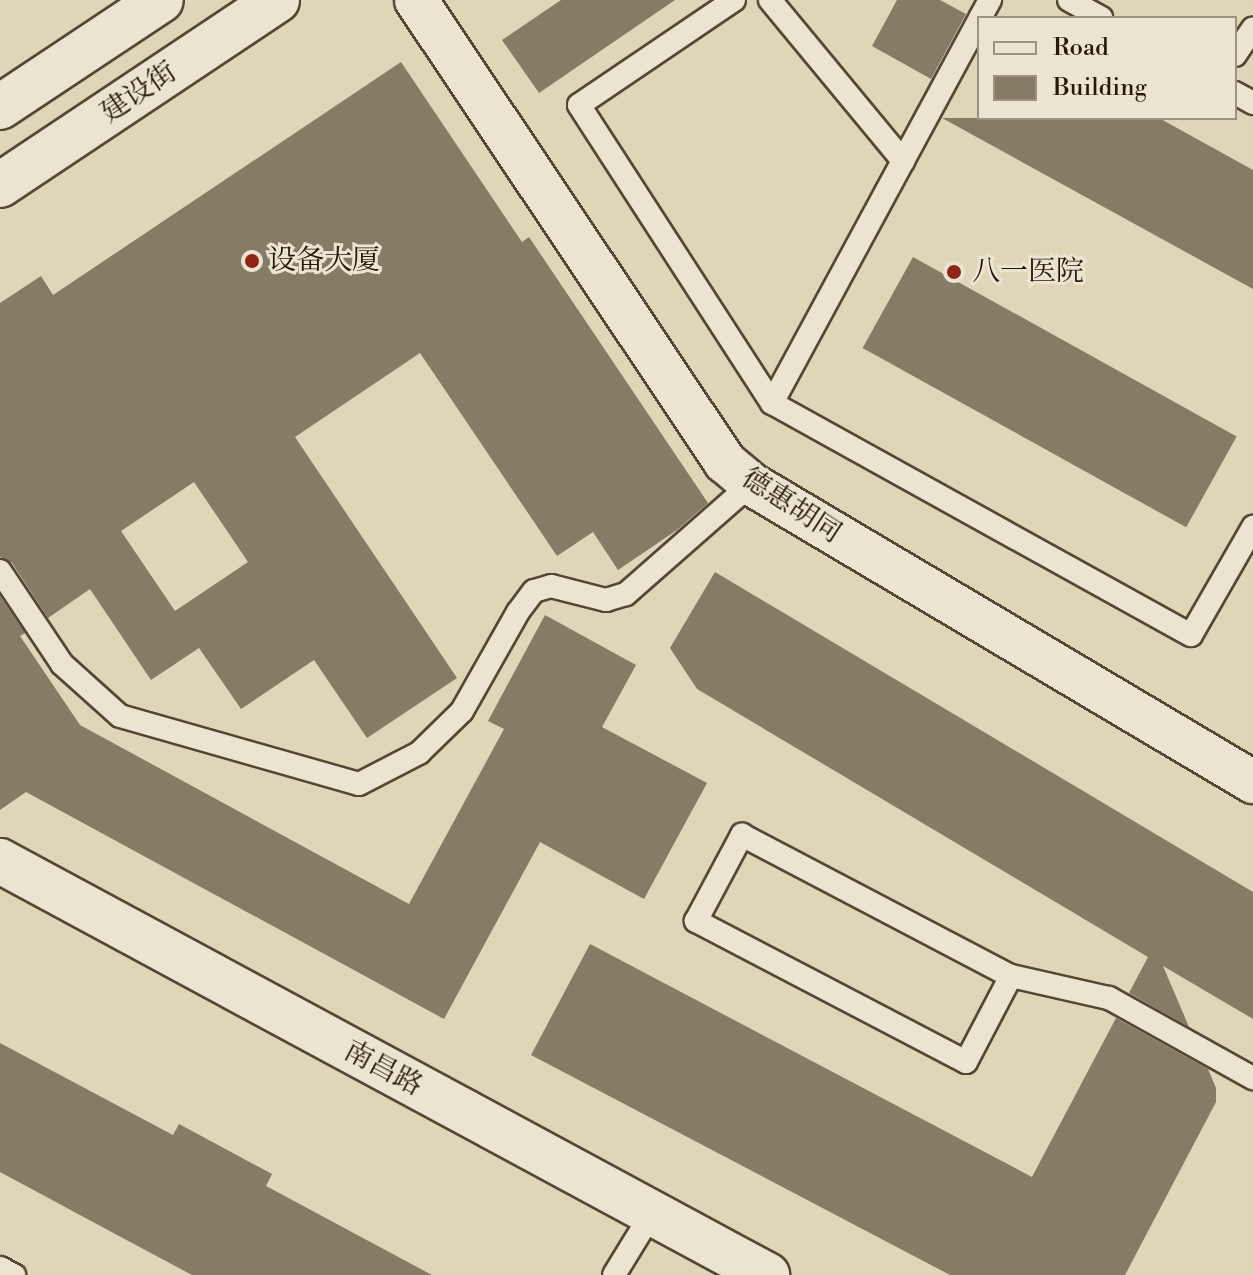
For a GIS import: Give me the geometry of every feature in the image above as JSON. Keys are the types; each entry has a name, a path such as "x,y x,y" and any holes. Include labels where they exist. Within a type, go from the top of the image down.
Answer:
{"street":[{"path":"0,107 161,0"},
{"name":"建设街","path":"0,185 277,0"},
{"name":"德惠胡同","path":"416,0 725,462 751,484 1253,782"},
{"name":"南昌路","path":"0,861 767,1275"}],"lane":[{"path":"734,0 579,105 772,403 1191,635 1253,527"},
{"path":"770,0 903,161"},
{"path":"1069,0 1097,16"},
{"path":"772,403 977,25"},
{"path":"1237,52 1253,28"},
{"path":"0,571 62,664 120,716 359,784 419,753 462,711 518,612 534,591 551,586 606,600 626,594 751,484"},
{"path":"1011,976 966,1062 696,921 742,835 1011,976 1109,998 1253,1078"},
{"path":"614,1275 652,1213"},
{"path":"0,1268 14,1275"}],"building":[{"path":"561,0 675,0 539,93 502,40"},
{"path":"897,0 940,0 966,14 931,79 872,46"},
{"path":"401,62 522,242 529,237 708,503 677,530 618,570 593,532 557,556 420,353 295,437 457,678 367,738 314,660 241,709 199,648 151,680 90,589 48,618 12,563 0,557 0,303 41,276 53,295","holes":["194,482 248,562 175,611 121,531"]},
{"path":"942,118 1163,120 1253,170 1253,289"},
{"path":"913,257 1237,436 1186,527 863,348"},
{"path":"715,572 1253,892 1253,1019 1163,966 1189,1027 1129,993 1148,957 697,689 670,648"},
{"path":"0,596 25,633 20,636 80,725 409,904 504,729 488,721 545,615 636,665 602,727 707,783 644,899 540,842 444,1019 26,792 0,810"},
{"path":"590,944 1032,1177 1116,1018 1208,1069 1216,1088 1216,1102 1125,1275 950,1275 531,1055"},
{"path":"0,1043 173,1135 179,1124 272,1174 266,1186 432,1275 192,1275 119,1236 0,1172"}],"place":[{"name":"设备大厦","path":"252,261"},
{"name":"八一医院","path":"954,272"}]}
